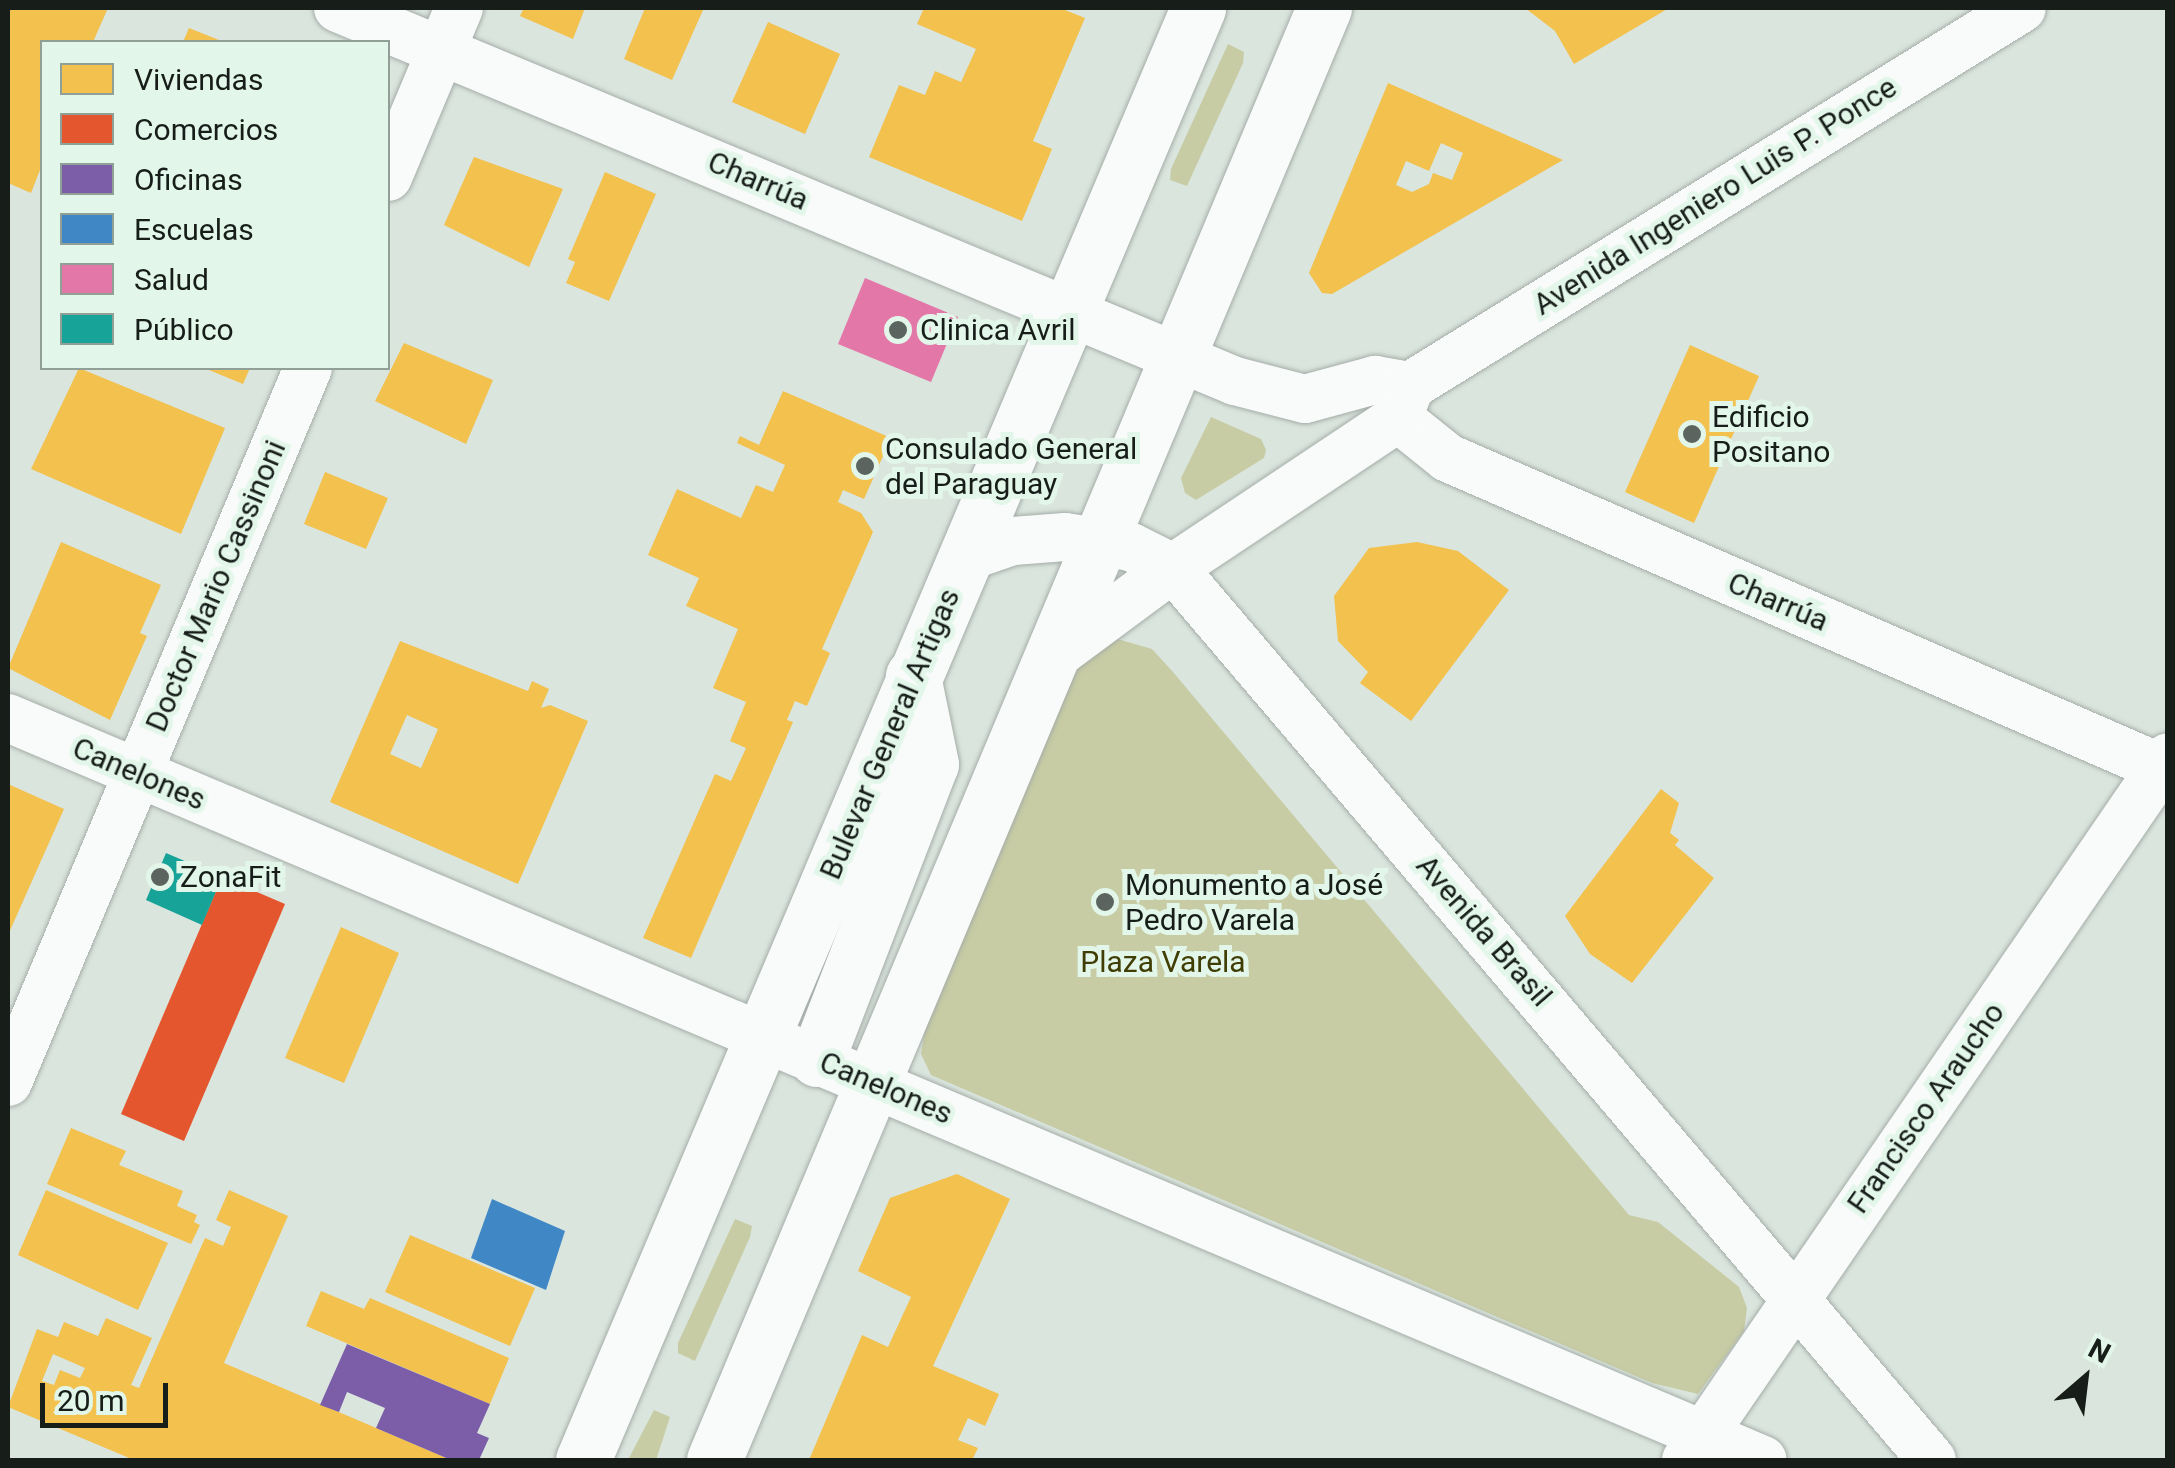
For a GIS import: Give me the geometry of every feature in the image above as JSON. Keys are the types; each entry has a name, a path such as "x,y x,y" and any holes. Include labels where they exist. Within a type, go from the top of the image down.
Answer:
{"main road":[{"name":"Bulevar General Artigas","path":"583,1460 1198,8"},
{"path":"714,1460 1324,8"},
{"path":"817,1059 932,764 913,676"}],"street":[{"name":"Charrúa","path":"338,8 450,28 1071,312 1177,356"},
{"name":"Avenida Ingeniero Luis P. Ponce","path":"1049,660 1404,402 2022,8"},
{"path":"390,172 450,28"},
{"path":"1177,356 1235,381 1305,399 1374,380 1404,402"},
{"name":"Doctor Mario Cassinoni","path":"8,1082 307,370"},
{"name":"Charrúa","path":"1404,402 1448,458 2165,765"},
{"name":"Avenida Brasil","path":"966,556 1031,538 1099,540 1132,546 1172,568 1797,1296 1932,1460"},
{"name":"Canelones","path":"8,718 873,1082 1696,1449 1763,1460"},
{"name":"Francisco Araucho","path":"1696,1449 1797,1296 2165,765"}],"green space":[{"path":"1228,44 1244,52 1243,63 1187,186 1170,180 1171,169"},
{"path":"1211,417 1261,439 1266,450 1264,458 1196,500 1185,493 1181,478"},
{"name":"Plaza Varela","path":"1114,638 1152,649 1173,672 1629,1215 1658,1222 1739,1287 1747,1308 1744,1331 1698,1394 1652,1383 931,1075 921,1054 925,1028 1080,656"},
{"path":"735,1219 752,1226 750,1237 695,1361 678,1353 678,1343"},
{"path":"654,1410 670,1417 656,1460 628,1460"}],"building: Viviendas":[{"path":"8,8 108,8 94,40 40,40 40,170 31,193 8,183"},
{"path":"524,8 585,8 573,39 520,16"},
{"path":"645,8 703,10 672,80 624,59"},
{"path":"924,8 1060,8 1085,18 1033,141 1052,149 1022,221 869,157 899,85 925,95 935,71 961,82 976,49 917,24"},
{"path":"1525,8 1669,8 1574,64 1555,31"},
{"path":"768,22 840,54 805,134 732,102"},
{"path":"189,28 219,40 184,40"},
{"path":"1388,83 1563,160 1332,294 1322,293 1309,273","holes":["1441,143 1463,153 1452,180 1433,173 1429,184 1412,192 1396,185 1406,161 1429,171"]},
{"path":"474,157 563,189 529,267 444,225"},
{"path":"605,172 656,194 609,301 566,283 575,262 568,259"},
{"path":"404,343 493,380 466,444 375,401"},
{"name":"Edificio Positano","path":"1690,345 1759,376 1694,523 1625,492"},
{"path":"78,370 225,428 181,534 31,469"},
{"path":"209,370 249,370 243,384"},
{"path":"783,391 891,438 864,499 843,490 838,502 861,513 873,532 822,649 830,653 807,706 795,701 787,720 793,722 691,958 643,938 715,774 731,781 746,748 730,741 746,702 713,688 738,629 686,606 699,578 648,555 677,489 741,518 756,485 773,492 785,465 737,443 740,436 759,445"},
{"path":"325,472 388,498 366,549 304,524"},
{"path":"61,542 161,585 140,633 147,636 110,720 8,668"},
{"path":"1417,542 1458,551 1509,590 1411,721 1360,683 1368,672 1338,641 1334,596 1369,548"},
{"path":"400,641 528,691 532,681 549,689 541,708 550,705 588,721 518,884 330,802","holes":["407,715 438,729 421,768 390,754"]},
{"path":"8,784 64,809 8,935"},
{"path":"1661,789 1679,803 1670,833 1679,840 1675,845 1714,878 1632,983 1590,954 1565,916"},
{"path":"341,927 399,953 344,1083 285,1058"},
{"path":"71,1128 126,1151 119,1165 183,1191 177,1206 197,1215 194,1222 200,1225 191,1244 47,1184"},
{"path":"957,1174 1010,1199 933,1366 999,1394 985,1426 968,1418 958,1440 978,1448 972,1460 809,1460 862,1335 888,1347 911,1297 858,1271 890,1198"},
{"path":"46,1190 168,1243 138,1310 18,1255"},
{"path":"229,1190 288,1216 224,1363 451,1460 134,1460 8,1407 37,1329 58,1337 64,1322 98,1336 106,1318 152,1338 131,1385 139,1388 205,1238 223,1246 231,1227 216,1220","holes":["53,1354 85,1368 80,1378 60,1370 54,1385 42,1381"]},
{"path":"410,1235 535,1288 510,1346 385,1292"},
{"path":"321,1291 364,1309 370,1298 509,1358 490,1404 306,1326"}],"building: Comercios":[{"path":"222,877 285,904 184,1141 121,1114"}],"building: Oficinas":[{"path":"347,1344 490,1404 477,1433 489,1438 479,1460 451,1460 376,1428 385,1408 347,1392 339,1412 320,1405"}],"building: Escuelas":[{"path":"492,1199 565,1231 546,1290 471,1258"}],"building: Salud":[{"name":"Clinica Avril","path":"865,278 958,317 931,382 838,344"}],"building: Público":[{"path":"166,853 222,877 202,925 146,900"}],"place":[{"name":"Clinica Avril","path":"898,330"},
{"name":"Edificio Positano","path":"1692,434"},
{"name":"Consulado General del Paraguay","path":"865,466"},
{"name":"ZonaFit","path":"160,877"},
{"name":"Monumento a José Pedro Varela","path":"1105,902"}]}
